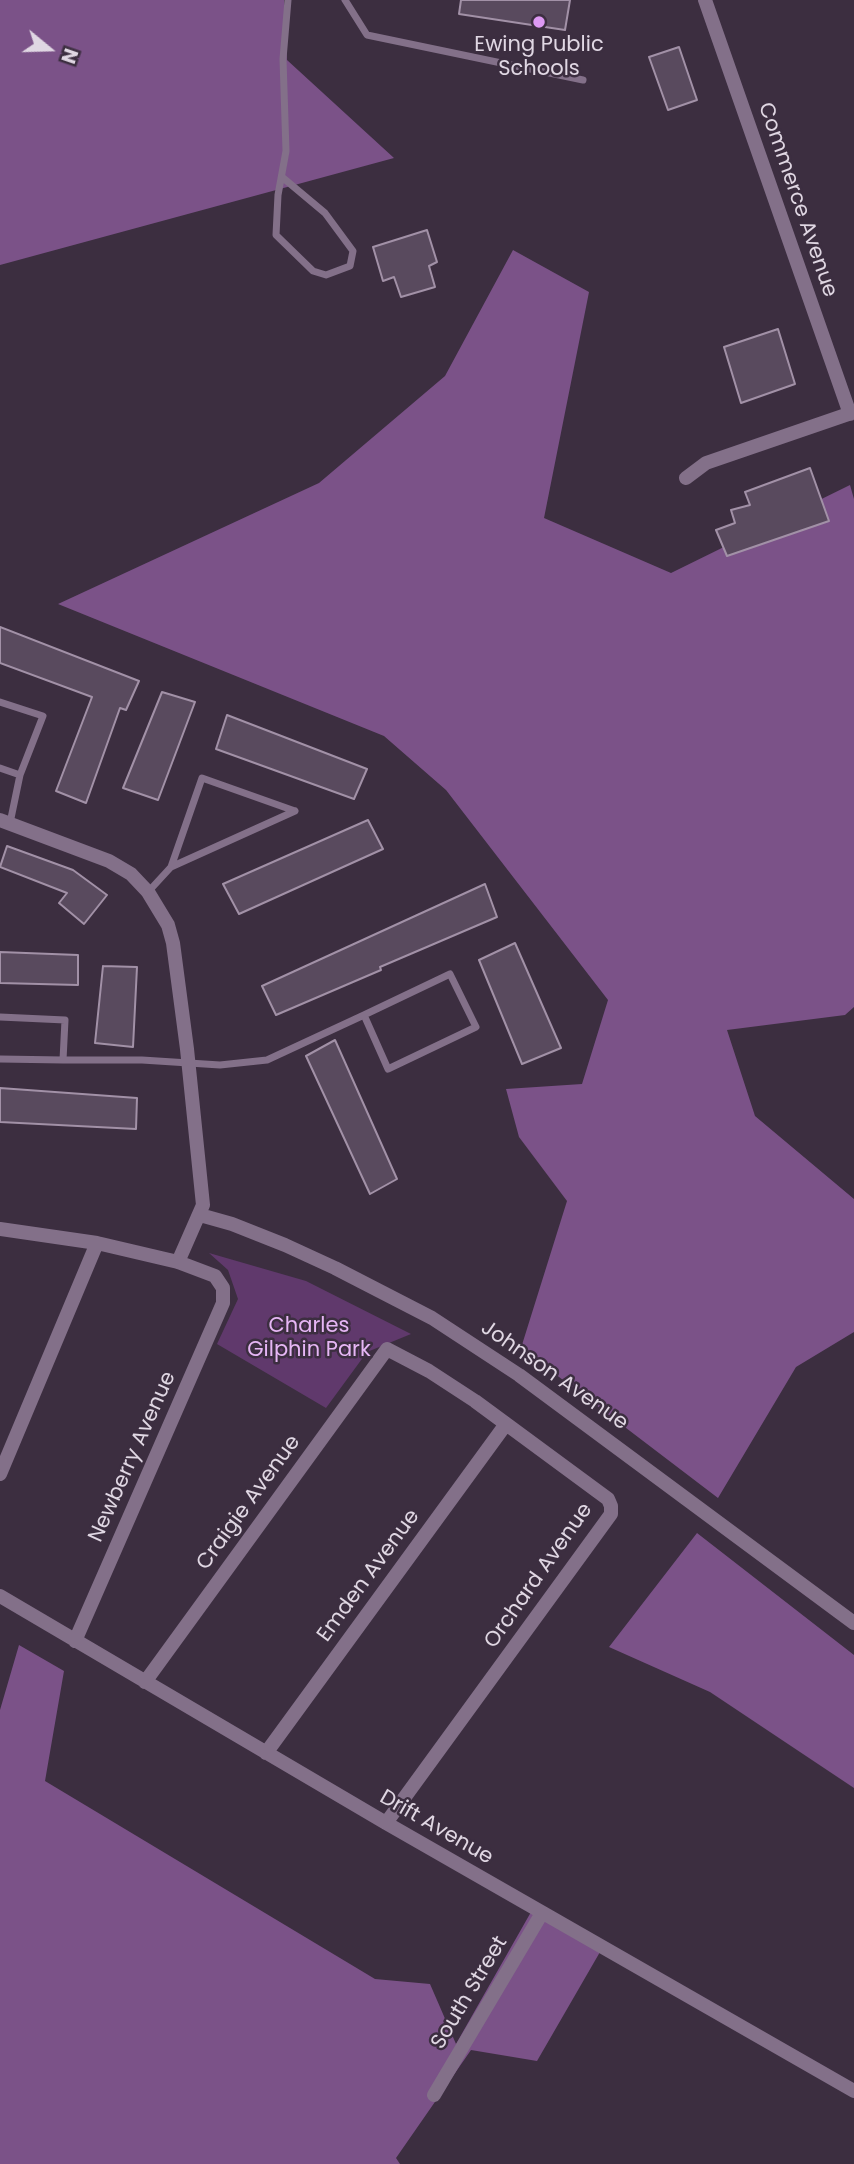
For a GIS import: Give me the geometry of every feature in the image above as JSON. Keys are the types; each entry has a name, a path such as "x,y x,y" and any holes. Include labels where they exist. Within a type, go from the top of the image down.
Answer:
{"street":[{"name":"Commerce Avenue","path":"705,0 852,413"},
{"path":"686,478 706,463 852,413"},
{"path":"0,1229 97,1243 178,1262 204,1205 173,943 168,925 148,892 131,874 109,861 5,821"},
{"name":"Johnson Avenue","path":"200,1215 232,1224 297,1250 347,1273 444,1325 519,1375 854,1623"},
{"path":"0,1474 97,1243"},
{"name":"Newberry Avenue","path":"75,1641 223,1303 223,1288 215,1276 178,1262"},
{"name":"Orchard Avenue","path":"386,1824 611,1514 608,1499 429,1371 387,1349"},
{"name":"Craigie Avenue","path":"145,1682 387,1349"},
{"name":"Emden Avenue","path":"267,1753 506,1424"},
{"name":"Drift Avenue","path":"0,1596 386,1824 854,2091"},
{"name":"South Street","path":"434,2095 542,1913"}],"lane":[{"path":"282,177 325,213 353,251 350,266 326,275 313,271 276,235 282,177 286,151 283,59 288,0"},
{"path":"345,0 368,35 583,80"},
{"path":"0,702 43,716 5,821"},
{"path":"0,768 20,775"},
{"path":"148,892 171,867 295,811 202,778 171,867"},
{"path":"0,1059 142,1060 220,1065 267,1060 450,974 476,1027 388,1069 364,1015"},
{"path":"0,1017 65,1020 63,1060"}],"green space":[{"name":"Charles Gilphin Park","path":"209,1253 306,1281 411,1334 367,1352 326,1408 217,1344 238,1299 228,1270"}],"shaded area":[{"path":"0,0 284,0 287,60 394,158 0,265"},
{"path":"513,250 589,292 544,518 671,573 850,485 854,499 854,1007 845,1015 727,1030 755,1116 854,1199 854,1332 796,1367 718,1498 521,1348 567,1201 519,1137 506,1089 582,1084 608,1000 446,790 384,736 58,604 319,483 445,376"},
{"path":"697,1533 854,1655 854,1788 710,1692 609,1647"},
{"path":"19,1645 64,1671 45,1781 375,1979 430,1984 456,2044 531,1912 600,1952 537,2061 471,2050 396,2158 400,2164 0,2164 0,1710"}],"building":[{"name":"Ewing Public Schools","path":"461,0 570,0 565,30 459,14"},
{"path":"679,47 697,100 668,110 649,57"},
{"path":"427,230 437,262 429,266 435,287 401,297 394,277 383,281 373,247"},
{"path":"778,329 795,384 741,403 724,347"},
{"path":"810,468 829,521 727,556 716,530 735,523 731,510 750,505 745,492"},
{"path":"0,627 139,681 126,710 120,708 86,803 56,791 92,697 0,663"},
{"path":"162,692 195,702 158,800 123,788"},
{"path":"227,715 367,769 354,799 216,749"},
{"path":"368,820 383,849 239,914 223,884"},
{"path":"7,846 73,870 107,895 84,924 59,903 67,893 0,867"},
{"path":"485,884 497,917 276,1015 262,986"},
{"path":"515,943 561,1048 522,1064 479,960"},
{"path":"0,952 78,955 78,985 0,983"},
{"path":"103,966 137,967 133,1047 95,1043"},
{"path":"335,1040 397,1179 370,1194 306,1056"},
{"path":"0,1088 137,1098 136,1129 0,1122"}],"place":[{"name":"Ewing Public Schools","path":"539,22"}]}
